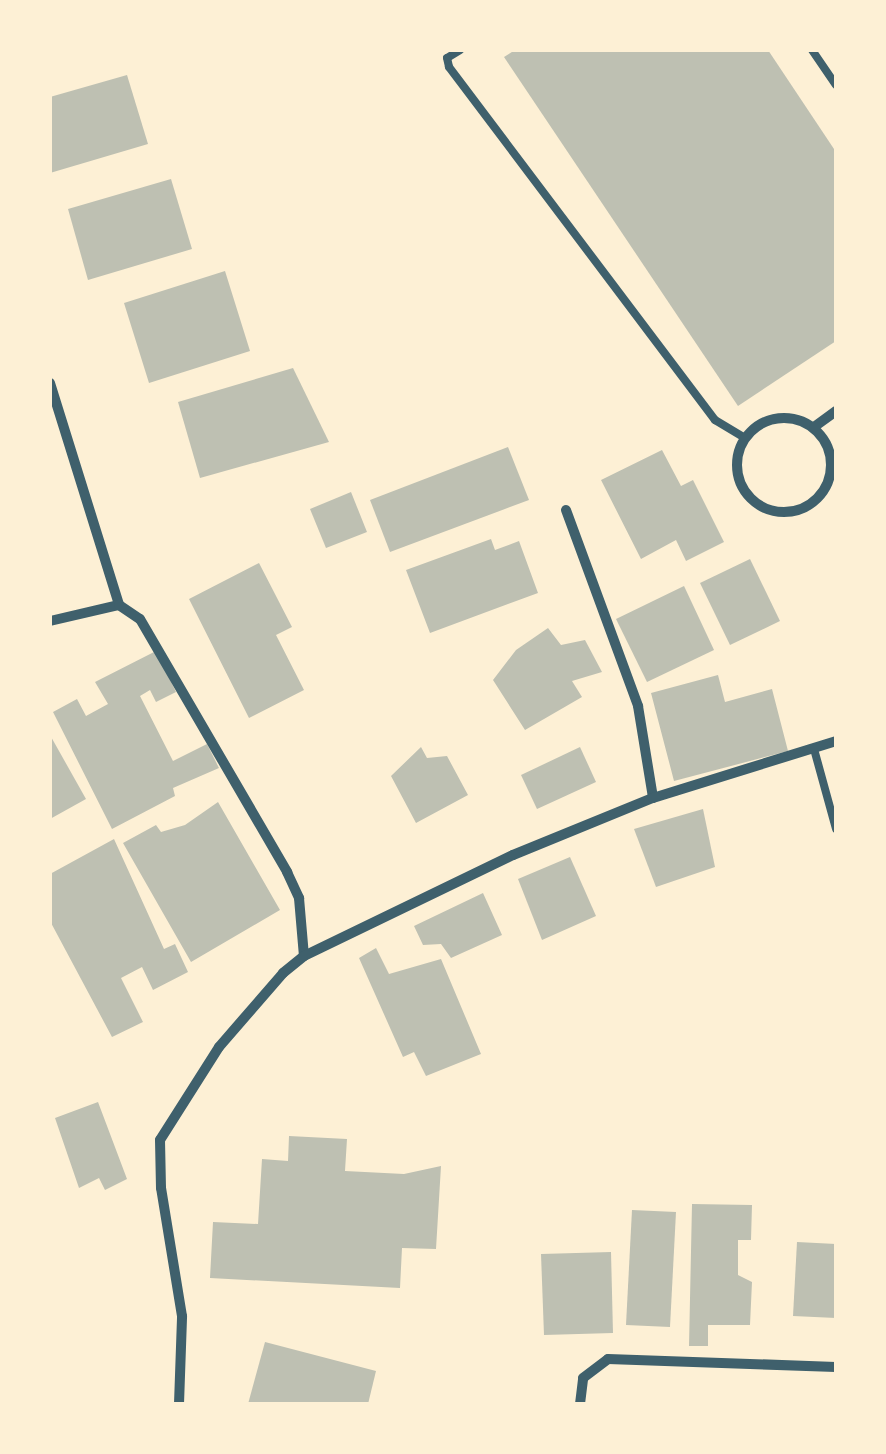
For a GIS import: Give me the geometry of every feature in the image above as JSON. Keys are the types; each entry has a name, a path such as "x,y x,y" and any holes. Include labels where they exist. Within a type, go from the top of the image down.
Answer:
{"street":[{"path":"50,383 119,605 147,630 279,856 299,898 304,956"},
{"path":"814,427 836,411"},
{"path":"770,419 814,427 833,456 829,482 820,496 794,511 778,512 763,507 741,484 737,468 745,438 770,419"},
{"path":"824,438 836,429"},
{"path":"566,510 638,706 653,798"},
{"path":"50,622 119,605"},
{"path":"180,1404 182,1316 161,1188 160,1140 219,1048 304,956 514,855 653,798 836,741"},
{"path":"580,1404 583,1378 608,1359 836,1366"}],"lane":[{"path":"460,50 447,58 449,67 715,420 745,438"},
{"path":"812,50 836,85"},
{"path":"814,748 836,829"}],"building":[{"path":"515,50 768,50 836,152 836,341 738,406 504,57"},
{"path":"127,75 148,144 50,173 50,97"},
{"path":"171,179 192,249 88,280 68,209"},
{"path":"225,271 250,351 149,383 124,303"},
{"path":"293,368 329,442 200,478 178,402"},
{"path":"508,447 529,500 390,552 370,500"},
{"path":"662,450 681,486 693,480 724,542 686,561 676,540 641,559 601,480"},
{"path":"351,492 367,532 326,548 310,509"},
{"path":"491,539 495,550 519,541 538,593 430,633 406,570"},
{"path":"750,559 780,621 730,645 700,583"},
{"path":"259,563 292,627 276,635 304,690 249,718 189,599"},
{"path":"684,586 714,650 647,682 616,619"},
{"path":"548,628 561,645 585,640 602,672 572,681 582,697 525,730 493,680 516,650"},
{"path":"156,651 176,692 156,702 150,690 140,696 173,761 207,744 219,768 173,788 175,796 112,829 53,712 77,699 86,716 108,704 95,682"},
{"path":"718,675 725,702 772,689 788,751 674,781 651,693"},
{"path":"50,735 86,799 50,819"},
{"path":"421,747 427,758 447,756 468,795 416,823 391,776"},
{"path":"580,747 596,782 537,809 521,775"},
{"path":"218,802 280,910 191,962 123,843 156,825 161,832 185,825"},
{"path":"703,809 715,867 656,887 634,829"},
{"path":"114,839 164,949 175,944 188,972 153,990 142,967 121,978 143,1022 112,1037 50,921 50,874"},
{"path":"570,857 596,916 542,940 518,879"},
{"path":"483,893 502,935 451,958 441,944 423,945 414,926"},
{"path":"376,948 389,974 441,959 481,1054 426,1076 414,1052 403,1057 359,958"},
{"path":"98,1102 127,1179 105,1190 99,1178 79,1188 55,1118"},
{"path":"289,1136 347,1139 345,1171 404,1174 441,1166 436,1249 402,1248 400,1288 210,1278 213,1222 258,1224 262,1159 288,1161"},
{"path":"692,1204 752,1205 751,1240 738,1240 738,1275 752,1282 750,1325 708,1325 708,1346 689,1346"},
{"path":"632,1210 676,1212 670,1327 626,1325"},
{"path":"797,1242 836,1244 836,1318 793,1316"},
{"path":"611,1252 613,1333 544,1335 541,1254"},
{"path":"265,1342 376,1371 368,1404 248,1404"}]}
